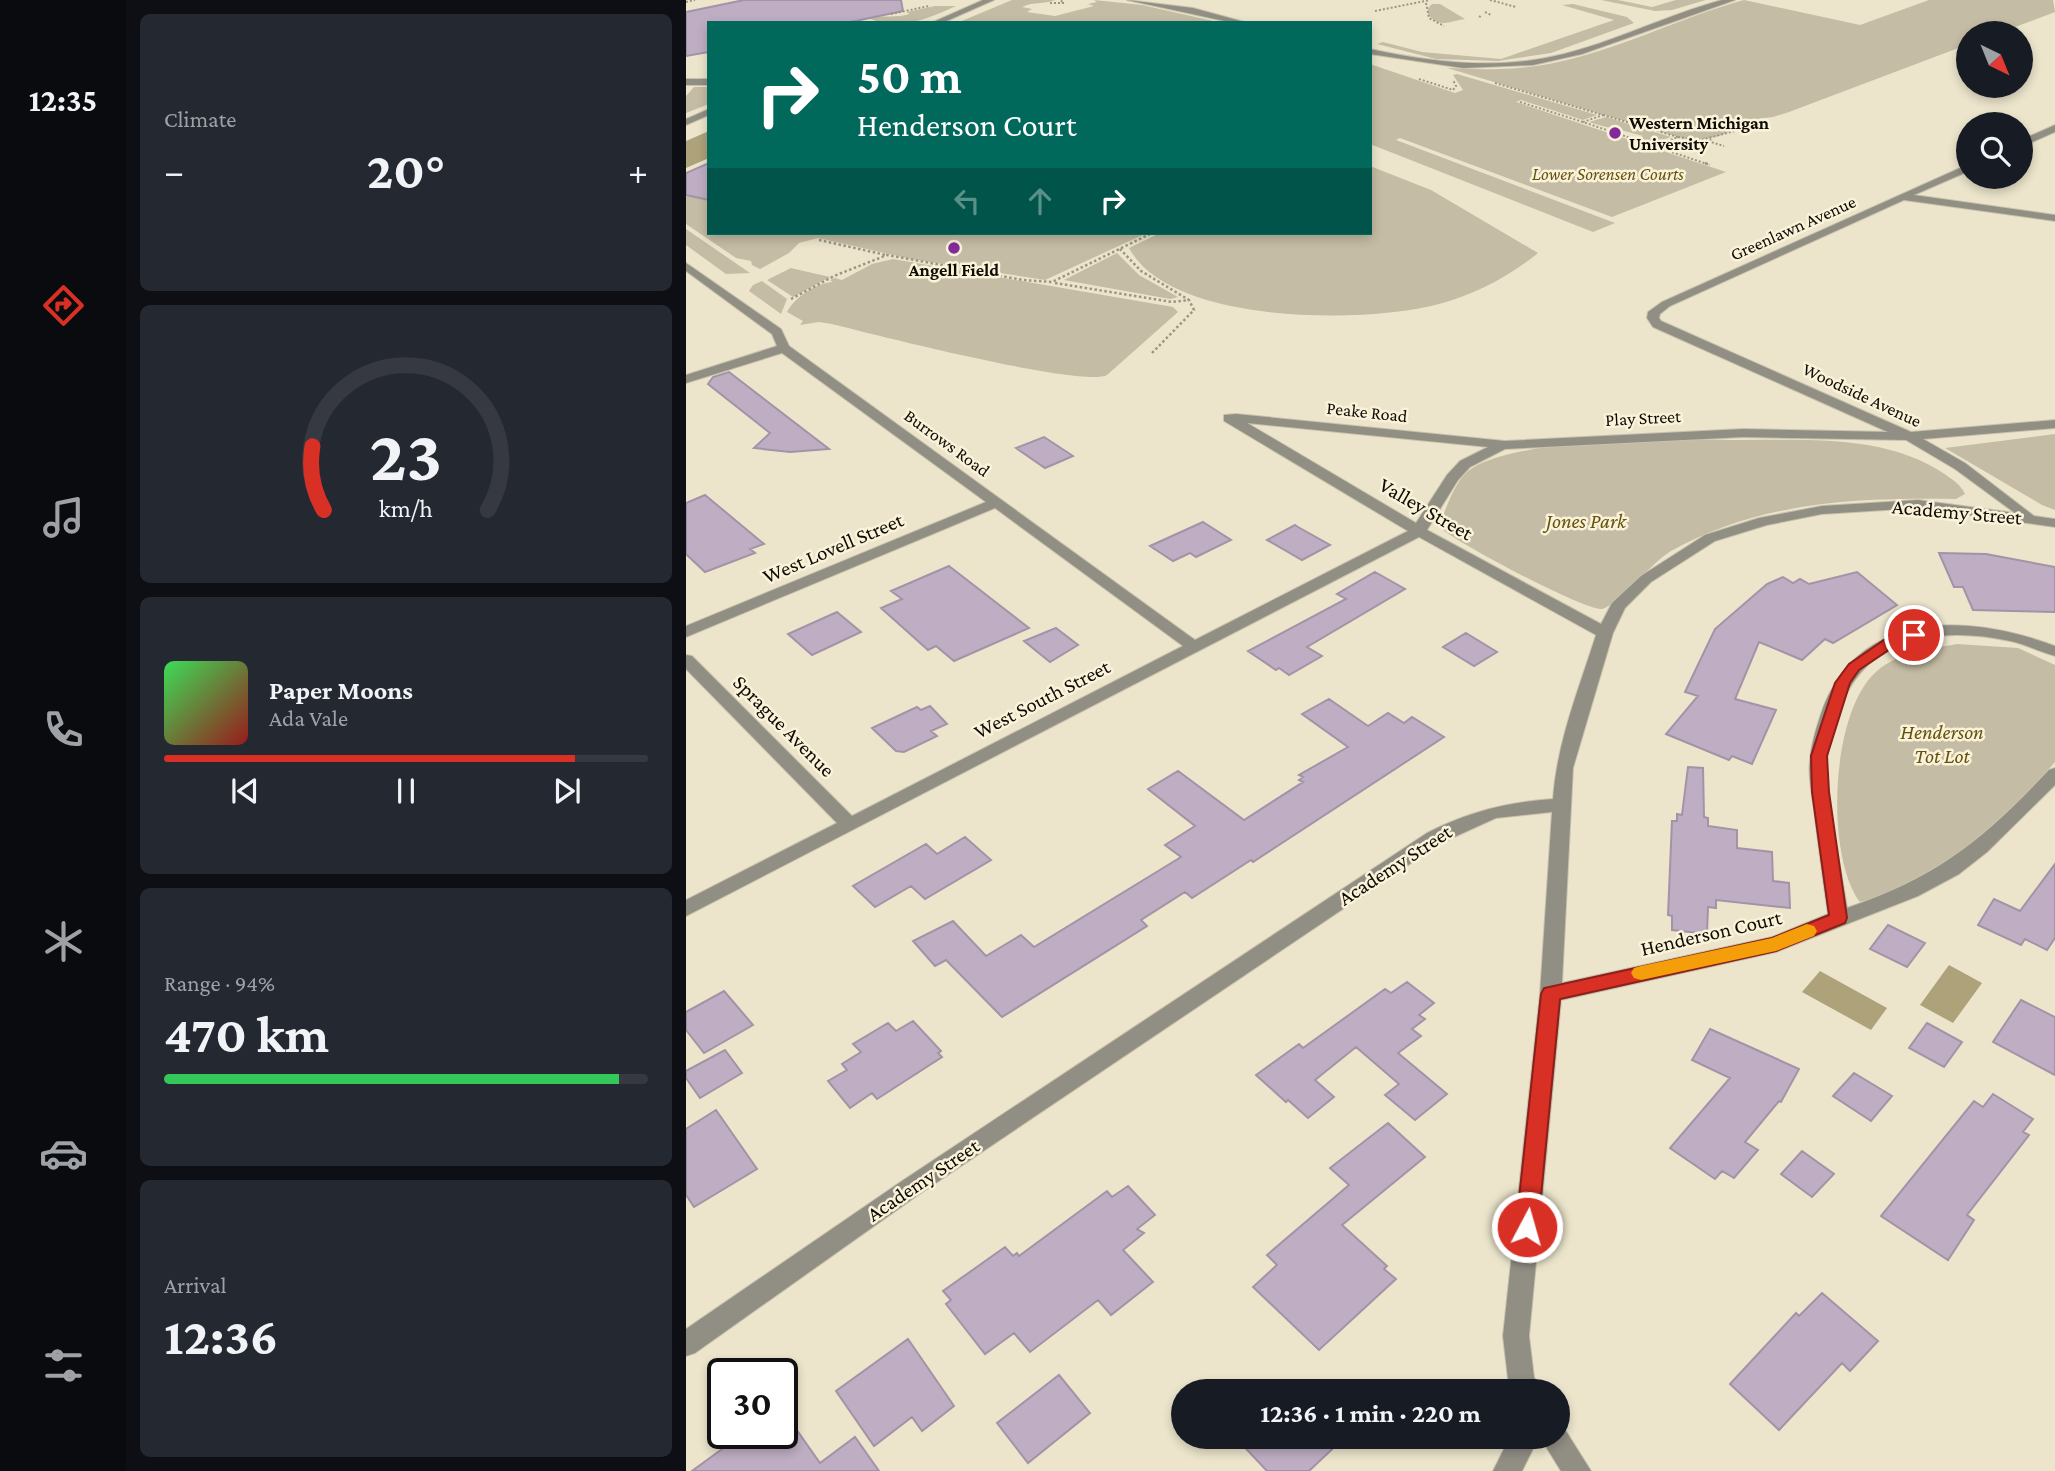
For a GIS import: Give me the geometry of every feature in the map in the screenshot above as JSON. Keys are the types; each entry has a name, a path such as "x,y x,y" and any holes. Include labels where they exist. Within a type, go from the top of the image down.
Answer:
{"street":[{"path":"940,21 990,0"},
{"path":"1131,0 1193,10 1236,21"},
{"path":"1372,51 1448,65 1527,64 1558,58 1679,14 1731,0"},
{"path":"686,82 707,82"},
{"path":"686,122 707,114"},
{"path":"2033,138 2055,128"},
{"name":"Greenlawn Avenue","path":"1666,328 1653,318 1654,312 1666,304 1956,173"},
{"path":"1903,197 2055,218"},
{"name":"Burrows Road","path":"686,266 777,331 784,348 1193,646"},
{"name":"Woodside Avenue","path":"1666,328 1909,436 1961,466 2029,517"},
{"path":"686,379 784,348"},
{"name":"Peake Road","path":"1229,418 1502,444"},
{"name":"Valley Street","path":"1229,418 1419,531 1605,633"},
{"name":"Play Street","path":"1419,531 1452,478 1465,464 1502,444 1743,433 1909,436 2055,424"},
{"name":"West Lovell Street","path":"686,632 997,502"},
{"name":"Academy Street","path":"686,1344 910,1188 1434,838 1468,819 1491,812 1515,807 1562,805 1564,768 1573,732 1605,633 1618,606 1646,579 1710,538 1765,521 1822,510 1919,504 2029,517 2055,523"},
{"name":"West South Street","path":"686,909 1419,531"},
{"path":"1838,918 1821,792 1819,756 1843,683 1854,667 1889,643 1934,632 1988,632 2012,636 2055,651"},
{"name":"Sprague Avenue","path":"686,660 849,824"},
{"name":"Henderson Court","path":"1551,994 1776,944 1893,899 1951,870 2009,824 2055,774"},
{"path":"1521,1379 1516,1336 1551,994 1562,805"},
{"path":"1507,1471 1519,1449"},
{"path":"1562,1449 1577,1471"}],"path":[{"path":"686,2 695,0"},
{"path":"1045,5 1050,3 1059,0 1064,3 1050,3"},
{"path":"1490,0 1516,6"},
{"path":"1375,11 1428,1 1425,12 1428,18 1444,26"},
{"path":"1485,12 1491,15"},
{"path":"1490,82 1690,142 1738,130"},
{"path":"1520,102 1710,165"},
{"path":"1583,122 1603,115"},
{"path":"1654,146 1678,137"},
{"path":"1710,139 1711,142 1724,146"},
{"path":"1052,282 1148,235"},
{"path":"819,240 1023,280 1052,282 1172,302 1189,300"},
{"path":"1120,249 1141,271 1189,300 1194,310 1152,354"},
{"path":"791,299 834,276 887,255"}],"green space":[{"path":"1012,0 1055,0 1022,7 1032,9 1027,12 1055,16 1094,6 1088,4 1097,2 1094,0 1142,5 1213,21 962,21"},
{"path":"1601,0 1618,0 1652,7 1676,0 1706,0 1672,10 1655,11"},
{"path":"1744,0 1860,25 1929,0 2053,0 2055,12 2031,21 1956,21 1956,49 1789,112 1741,121 1725,134 1692,141 1447,68 1511,68 1549,64 1599,51"},
{"path":"1432,4 1440,4 1465,19 1445,23 1436,21 1428,14 1428,8"},
{"path":"1573,4 1627,17 1634,23 1551,53 1498,61 1436,59 1377,44 1383,42 1422,52 1501,59 1614,20 1562,5"},
{"path":"935,6 956,6 917,21 876,21 868,18 909,14 907,12"},
{"name":"Lower Sorensen Courts","path":"1372,65 1455,93 1463,90 1453,75 1457,74 1597,115 1583,120 1521,100 1516,102 1726,172 1612,217 1400,138 1396,140 1615,223 1593,232 1372,145"},
{"path":"694,87 707,87 707,105 686,113 686,96"},
{"path":"1606,117 1671,137 1653,143 1638,138 1643,136 1589,122"},
{"path":"1372,167 1431,190 1538,253 1491,284 1439,304 1365,315 1319,315 1226,305 1184,292 1151,273 1129,248 1156,235 1372,235"},
{"path":"686,195 707,200 707,235 1143,235 1045,280 911,259 818,238 799,243 789,253 760,269 752,265 751,261 736,258 686,224"},
{"path":"686,229 750,273 726,274 686,245"},
{"path":"1117,253 1139,275 1178,297 1170,299 1064,280"},
{"path":"893,259 1173,307 1178,312 1107,375 1090,377 976,358 832,324 819,322 800,325 803,321 787,312 795,301 813,288 833,282 830,280 835,278 842,280 872,264"},
{"path":"791,268 830,277 793,297 767,280"},
{"path":"762,281 787,299 781,314 749,291 753,285"},
{"path":"2055,434 2055,510 1945,448"},
{"name":"Jones Park","path":"1822,441 1874,446 1923,462 1954,481 1965,494 1956,499 1882,500 1809,506 1739,522 1705,534 1671,551 1616,600 1602,609 1572,599 1520,574 1469,547 1441,528 1440,523 1456,486 1464,475 1484,462 1554,446 1597,442"},
{"name":"Henderson Tot Lot","path":"1957,644 2018,648 2055,665 2055,762 2005,819 1967,852 1915,882 1860,902 1849,881 1841,852 1838,819 1842,750 1850,718 1861,691 1877,671 1895,659 1915,652"}],"shaded area":[{"path":"707,132 707,159 686,168 686,141"},
{"path":"1949,965 1982,983 1953,1023 1920,1005"},
{"path":"1820,971 1887,1008 1871,1030 1802,992"}],"building":[{"path":"744,0 901,0 903,11 856,21 707,21 707,52 686,56 686,12"},
{"path":"707,164 707,200 686,195 686,173"},
{"path":"729,372 829,449 790,452 754,448 770,433 708,384 713,377"},
{"path":"1044,437 1073,456 1045,468 1016,448"},
{"path":"705,495 764,544 750,549 755,553 705,572 686,554 686,503"},
{"path":"1203,522 1231,540 1196,557 1190,553 1173,561 1150,546"},
{"path":"1295,525 1330,545 1302,560 1267,540"},
{"path":"1939,553 1986,554 2055,567 2055,612 1973,610 1963,587 1954,587"},
{"path":"949,566 1029,628 954,661 936,646 928,650 881,608 902,599 891,591"},
{"path":"1375,572 1405,589 1307,647 1322,656 1289,675 1279,668 1276,670 1248,651 1346,599 1337,594"},
{"path":"1857,572 1897,605 1833,643 1825,639 1802,660 1759,642 1735,699 1776,710 1752,764 1732,756 1729,760 1666,734 1698,696 1685,692 1715,629 1767,584 1783,577 1793,583 1800,579 1809,584"},
{"path":"837,612 861,632 812,655 788,634"},
{"path":"1056,628 1078,645 1050,662 1024,641"},
{"path":"1466,633 1497,652 1474,666 1443,647"},
{"path":"1329,699 1368,726 1388,713 1404,723 1412,717 1444,737 1253,862 1251,860 1192,898 1185,892 1141,920 1147,926 1002,1017 946,960 935,966 913,941 953,921 986,956 1021,935 1034,947 1181,857 1165,845 1195,826 1148,789 1178,771 1244,820 1303,782 1299,780 1303,777 1299,775 1348,747 1302,714"},
{"path":"930,706 947,724 931,731 937,736 904,752 896,751 872,728 917,707 921,710"},
{"path":"1688,767 1703,768 1704,817 1708,818 1708,826 1737,830 1737,848 1772,852 1773,881 1789,883 1790,908 1716,900 1716,908 1708,907 1707,934 1672,930 1672,916 1668,915 1672,821 1677,821 1677,814 1682,815"},
{"path":"965,837 991,860 925,899 911,886 875,907 853,886 926,844 937,854"},
{"path":"2055,864 2055,938 2047,950 2025,939 2021,945 1978,925 1994,899 2020,911"},
{"path":"1888,925 1925,943 1907,967 1870,949"},
{"path":"1407,982 1434,1003 1419,1015 1425,1019 1412,1029 1421,1036 1398,1053 1447,1094 1415,1120 1385,1095 1399,1084 1356,1047 1315,1080 1334,1097 1308,1118 1256,1075 1299,1044 1303,1048 1385,989 1391,993"},
{"path":"724,991 753,1025 704,1053 686,1030 686,1012"},
{"path":"2021,1000 2055,1017 2055,1075 1993,1042"},
{"path":"913,1021 941,1051 938,1053 942,1057 877,1099 872,1093 850,1108 828,1081 847,1070 842,1064 861,1052 853,1044 888,1023 896,1031"},
{"path":"1927,1023 1962,1042 1944,1067 1909,1048"},
{"path":"1710,1029 1799,1069 1781,1102 1779,1101 1745,1142 1758,1150 1734,1178 1722,1171 1715,1179 1670,1148 1730,1078 1692,1060"},
{"path":"725,1050 742,1073 700,1098 686,1078 686,1071"},
{"path":"1854,1073 1892,1096 1871,1121 1833,1096"},
{"path":"1993,1094 2033,1119 2023,1132 2029,1135 1967,1215 1974,1220 1948,1260 1881,1216 1974,1101 1983,1107"},
{"path":"716,1110 757,1169 694,1207 686,1195 686,1129"},
{"path":"1388,1123 1425,1157 1342,1225 1387,1266 1384,1269 1396,1279 1319,1350 1253,1287 1277,1265 1267,1255 1349,1185 1330,1168"},
{"path":"1802,1151 1834,1174 1812,1197 1781,1174"},
{"path":"1128,1186 1155,1215 1137,1229 1144,1233 1123,1250 1153,1282 1111,1315 1098,1300 1030,1352 1014,1333 985,1354 946,1304 951,1300 943,1291 1005,1247 1013,1256 1017,1253 1019,1256 1107,1191 1112,1197"},
{"path":"1822,1293 1878,1341 1850,1371 1842,1363 1779,1430 1730,1384 1796,1313 1799,1316"},
{"path":"908,1339 954,1406 922,1431 912,1417 874,1446 836,1391"},
{"path":"1059,1375 1090,1413 1028,1463 997,1423"},
{"path":"798,1432 820,1463 855,1437 879,1471 692,1471 722,1449 798,1449"},
{"path":"1246,1449 1332,1449 1309,1471 1267,1471"}],"slow traffic":[{"path":"1641,973 1776,944 1807,931"}],"place":[{"name":"Western Michigan University","path":"1615,133"},
{"name":"Angell Field","path":"954,248"}],"route":[{"path":"1527,1227 1551,994 1776,944 1838,918 1821,792 1819,756 1831,713 1843,683 1854,667 1889,643 1914,635"}]}
